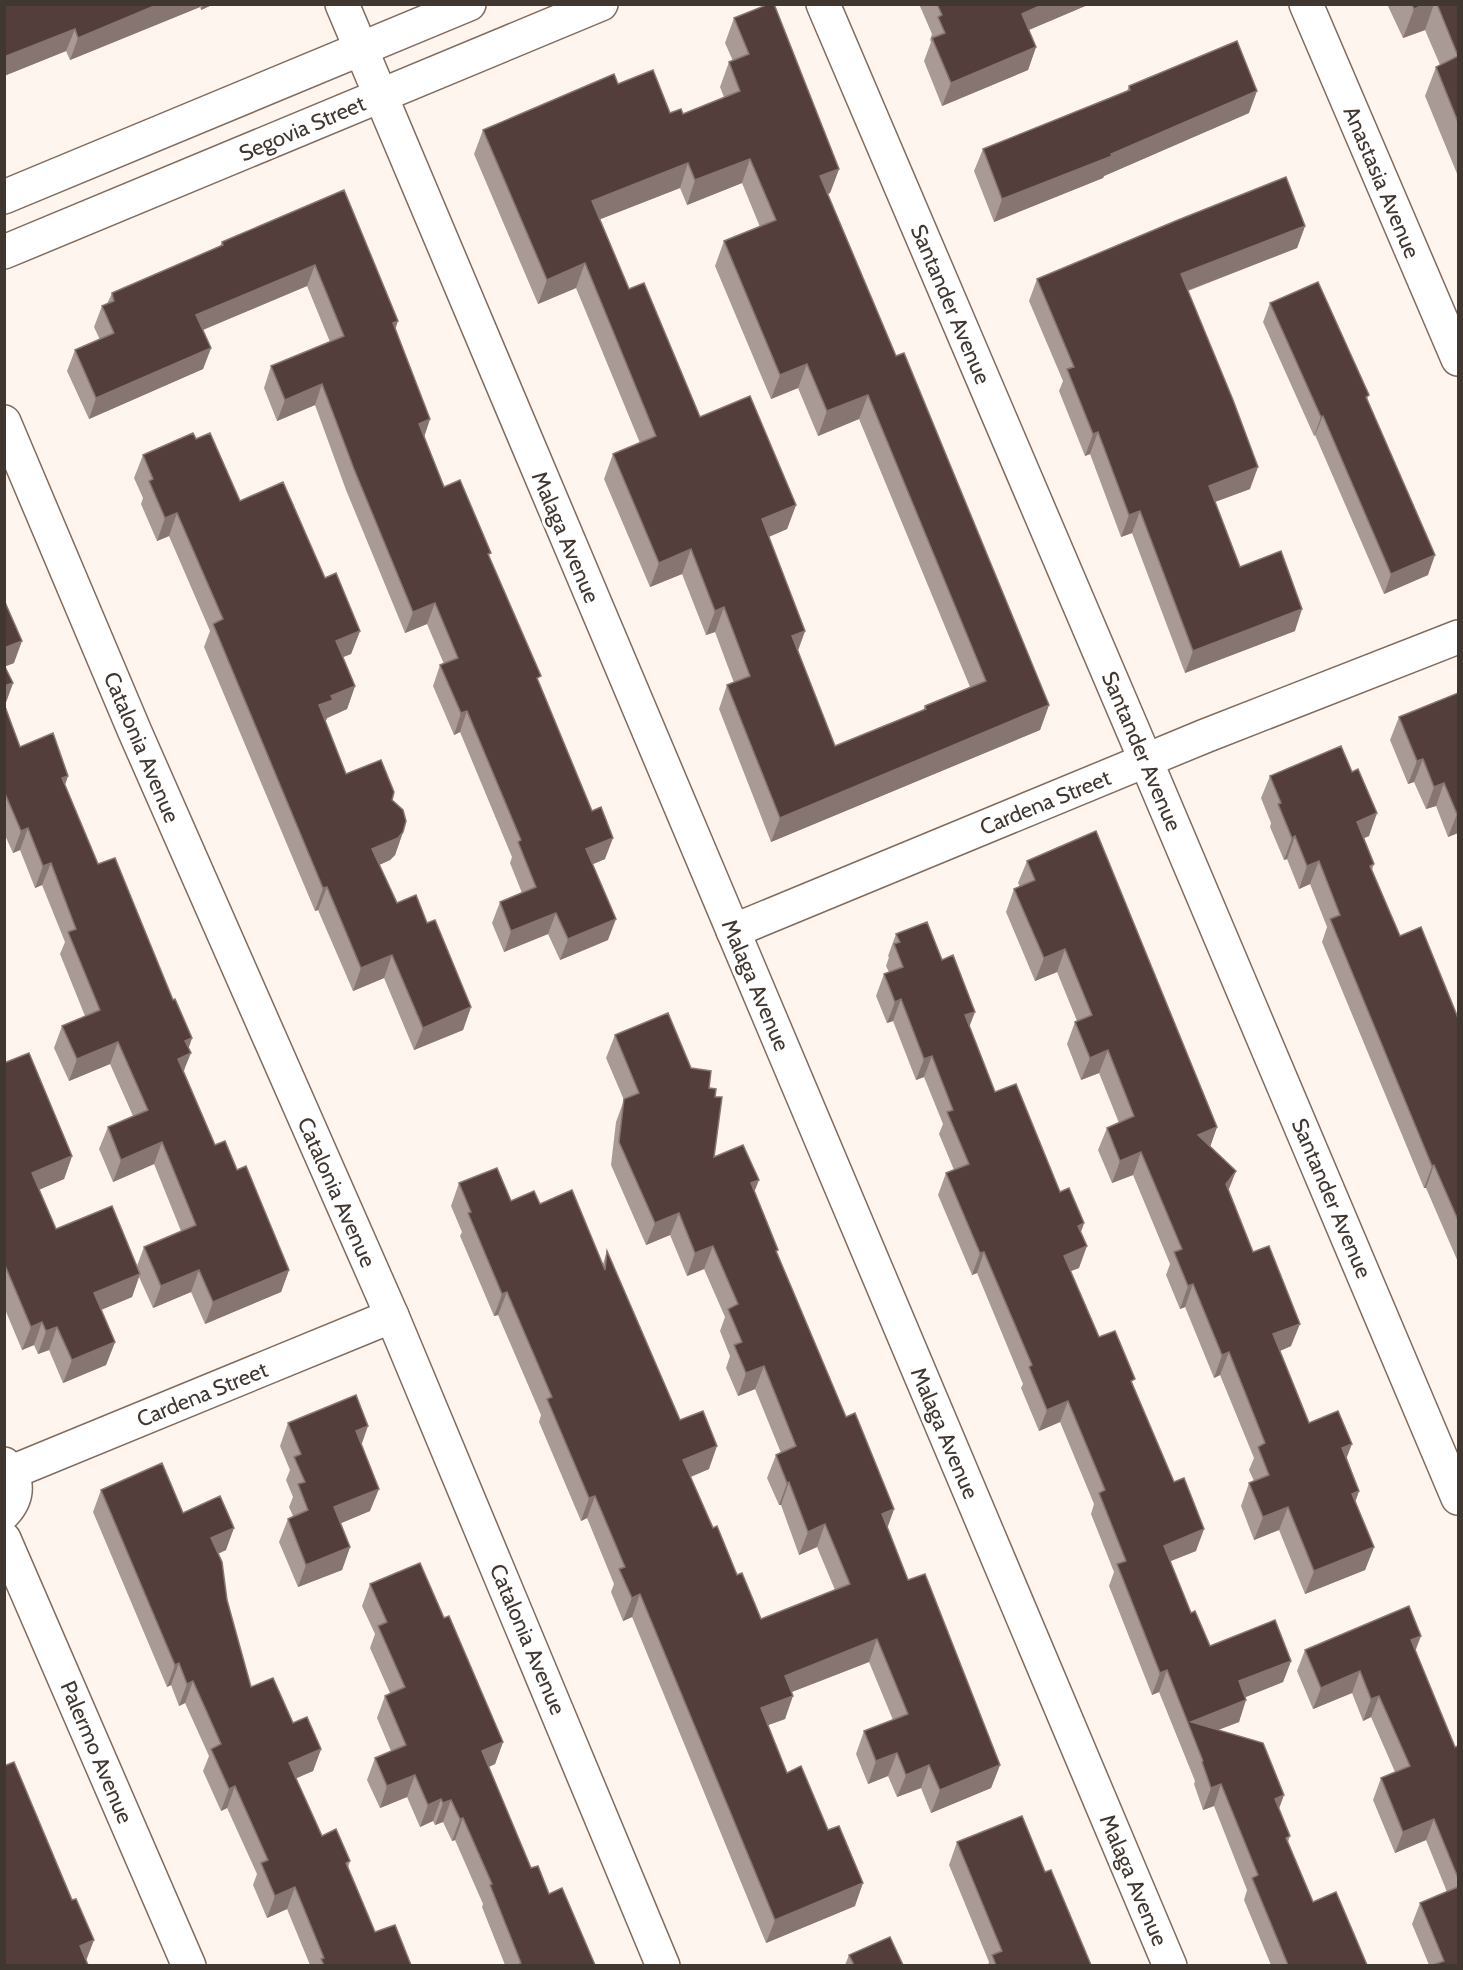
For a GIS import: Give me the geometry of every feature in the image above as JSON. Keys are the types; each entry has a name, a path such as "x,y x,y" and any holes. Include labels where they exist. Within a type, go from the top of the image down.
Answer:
{"street":[{"name":"Malaga Avenue","path":"342,4 1170,1965"},
{"path":"4,197 469,4"},
{"name":"Segovia Street","path":"4,252 601,4"},
{"name":"Santander Avenue","path":"823,4 1458,1498"},
{"name":"Anastasia Avenue","path":"1306,4 1458,358"},
{"name":"Catalonia Avenue","path":"4,422 135,732 392,1316 663,1965"},
{"name":"Cardena Street","path":"733,931 1205,736 1458,637"},
{"name":"Cardena Street","path":"8,1468 392,1316"},
{"path":"4,1513 14,1499 16,1490 15,1480 8,1468"},
{"name":"Palermo Avenue","path":"4,1539 189,1965"}],"building":[{"path":"4,4 159,4 78,38 75,29 4,57"},
{"path":"774,4 839,169 820,176 896,356 904,353 1049,705 780,818 727,685 750,676 724,607 715,611 691,549 659,563 613,454 656,436 585,263 547,280 483,130 614,74 618,84 653,70 670,113 681,109 683,114 740,91 729,62 749,54 734,18","holes":["750,159 776,220 724,241 780,375 807,364 827,411 868,395 986,681 925,706 926,709 835,746 792,636 805,631 762,519 796,505 750,396 700,417 644,283 629,289 592,201 688,163 695,180"]},
{"path":"937,4 1044,4 1022,14 1036,47 951,83 932,38 945,33 938,17 942,15"},
{"path":"1412,4 1425,4 1414,9"},
{"path":"1437,4 1458,4 1458,56"},
{"path":"1237,41 1257,91 1111,154 1112,156 1002,199 983,149 1130,90 1129,86"},
{"path":"1458,56 1458,122 1436,67"},
{"path":"1286,177 1305,226 1181,274 1258,467 1209,486 1240,567 1281,551 1302,609 1193,651 1140,511 1129,515 1098,432 1093,434 1067,369 1074,367 1037,279"},
{"path":"344,190 398,321 393,323 430,419 419,424 444,487 460,480 491,553 488,554 541,676 537,678 592,811 601,807 613,838 586,849 616,919 568,939 556,913 511,931 500,902 536,887 518,842 521,840 467,711 461,713 440,665 458,658 435,603 413,612 322,384 285,400 271,366 344,336 315,265 196,315 211,348 96,398 75,350 114,333 102,306 114,301 112,293 223,245 222,242"},
{"path":"1318,282 1369,395 1366,397 1435,555 1391,574 1323,416 1321,417 1270,303"},
{"path":"193,433 196,439 210,433 240,501 283,482 325,578 336,573 360,631 336,641 355,686 331,696 333,700 319,705 346,774 381,760 394,792 392,800 403,810 406,821 403,832 398,838 372,849 397,903 416,895 427,923 435,920 471,1007 423,1028 392,955 361,968 327,887 323,888 213,624 223,619 177,513 165,518 149,481 153,479 143,455"},
{"path":"4,600 22,641 4,648"},
{"path":"4,665 13,683 4,686"},
{"path":"1458,693 1457,814 1444,783 1434,787 1423,759 1417,761 1399,717"},
{"path":"4,704 20,747 53,733 68,776 62,778 98,864 115,858 173,1000 175,999 192,1038 185,1041 191,1053 178,1059 215,1145 225,1141 237,1170 246,1166 289,1270 213,1302 199,1270 161,1286 144,1247 196,1225 162,1142 121,1160 108,1127 148,1110 118,1042 77,1059 62,1026 100,1010 68,932 76,929 51,863 43,866 28,828 21,831 4,791"},
{"path":"1341,746 1352,772 1358,769 1377,813 1357,822 1374,864 1370,866 1400,936 1421,927 1458,1018 1458,1220 1434,1165 1432,1166 1330,919 1340,915 1319,861 1307,866 1295,836 1292,838 1278,804 1281,803 1270,776"},
{"path":"1096,831 1217,1127 1198,1135 1236,1171 1226,1184 1253,1252 1269,1246 1300,1324 1273,1334 1309,1423 1338,1411 1352,1444 1342,1448 1359,1491 1352,1494 1374,1547 1314,1571 1288,1507 1263,1517 1249,1483 1269,1475 1258,1447 1265,1443 1229,1352 1222,1355 1193,1284 1188,1286 1174,1252 1182,1249 1141,1152 1120,1161 1107,1128 1134,1116 1108,1050 1090,1058 1075,1022 1092,1015 1065,949 1044,958 1014,889 1035,880 1027,861"},
{"path":"927,922 942,960 953,955 975,1012 965,1015 995,1092 1016,1084 1060,1192 1069,1188 1084,1223 1078,1226 1087,1246 1064,1256 1099,1337 1115,1331 1135,1379 1131,1381 1174,1482 1184,1478 1204,1529 1164,1546 1191,1613 1195,1611 1210,1646 1275,1620 1291,1661 1239,1681 1246,1700 1191,1722 1263,1743 1284,1795 1275,1799 1290,1836 1286,1838 1313,1902 1336,1892 1367,1965 1288,1965 1252,1878 1258,1875 1221,1784 1211,1788 1203,1761 1167,1670 1160,1673 1117,1564 1126,1561 1099,1493 1105,1490 1068,1401 1047,1410 1029,1367 1032,1365 984,1252 980,1253 946,1173 969,1164 947,1112 953,1110 932,1056 924,1059 901,999 895,1002 884,974 903,967 894,944 900,942 896,934"},
{"path":"668,1013 691,1068 711,1071 709,1088 716,1089 715,1097 722,1097 714,1157 743,1145 759,1180 751,1183 778,1250 776,1251 846,1417 855,1413 894,1509 882,1514 908,1580 925,1574 1000,1765 940,1790 929,1765 906,1775 897,1753 876,1761 864,1731 908,1714 877,1639 785,1676 793,1696 761,1708 787,1773 801,1766 828,1830 839,1826 863,1883 775,1920 640,1594 632,1598 619,1569 625,1567 595,1496 589,1498 547,1399 552,1397 507,1292 502,1294 468,1213 471,1212 459,1183 497,1168 511,1201 534,1191 540,1204 572,1190 605,1270 607,1251 680,1420 703,1411 717,1446 683,1460 713,1528 717,1526 737,1575 742,1573 761,1619 850,1584 825,1524 808,1532 789,1482 787,1483 776,1455 796,1446 764,1366 746,1373 734,1345 742,1342 728,1309 738,1304 713,1246 695,1253 679,1213 655,1223 619,1142 624,1099 639,1093 615,1035"},
{"path":"29,1053 72,1156 32,1173 56,1229 112,1206 140,1274 94,1293 115,1342 72,1360 57,1327 46,1331 42,1322 31,1327 4,1263 4,1063"},
{"path":"356,1395 368,1426 356,1431 379,1489 334,1507 350,1547 306,1565 288,1519 308,1510 298,1484 305,1482 294,1457 301,1454 288,1423"},
{"path":"162,1463 183,1513 220,1496 234,1528 211,1538 222,1562 227,1600 251,1687 273,1678 293,1723 307,1717 321,1749 289,1763 322,1836 336,1829 350,1861 346,1863 375,1932 395,1925 411,1965 324,1965 321,1959 324,1958 295,1887 275,1896 261,1863 268,1860 235,1786 229,1789 211,1749 221,1744 193,1681 187,1684 179,1663 175,1665 101,1490"},
{"path":"420,1563 444,1618 449,1616 503,1742 482,1751 531,1868 538,1866 549,1894 562,1888 595,1965 518,1965 521,1963 490,1885 492,1884 463,1818 460,1819 451,1800 443,1803 441,1799 428,1805 415,1775 387,1786 375,1758 406,1745 385,1696 405,1687 378,1626 387,1622 370,1584"},
{"path":"1409,1606 1421,1636 1411,1640 1455,1747 1458,1746 1458,1878 1434,1819 1403,1832 1381,1778 1410,1766 1379,1696 1371,1699 1360,1671 1321,1688 1305,1650"},
{"path":"14,1762 72,1900 76,1899 94,1940 80,1946 88,1965 4,1965 4,1766"},
{"path":"1022,1816 1045,1872 1051,1870 1091,1965 996,1965 992,1955 1002,1951 957,1842"},
{"path":"1458,1887 1458,1965 1433,1965 1444,1961 1420,1903"},
{"path":"890,1937 903,1965 854,1965 849,1955"}]}
